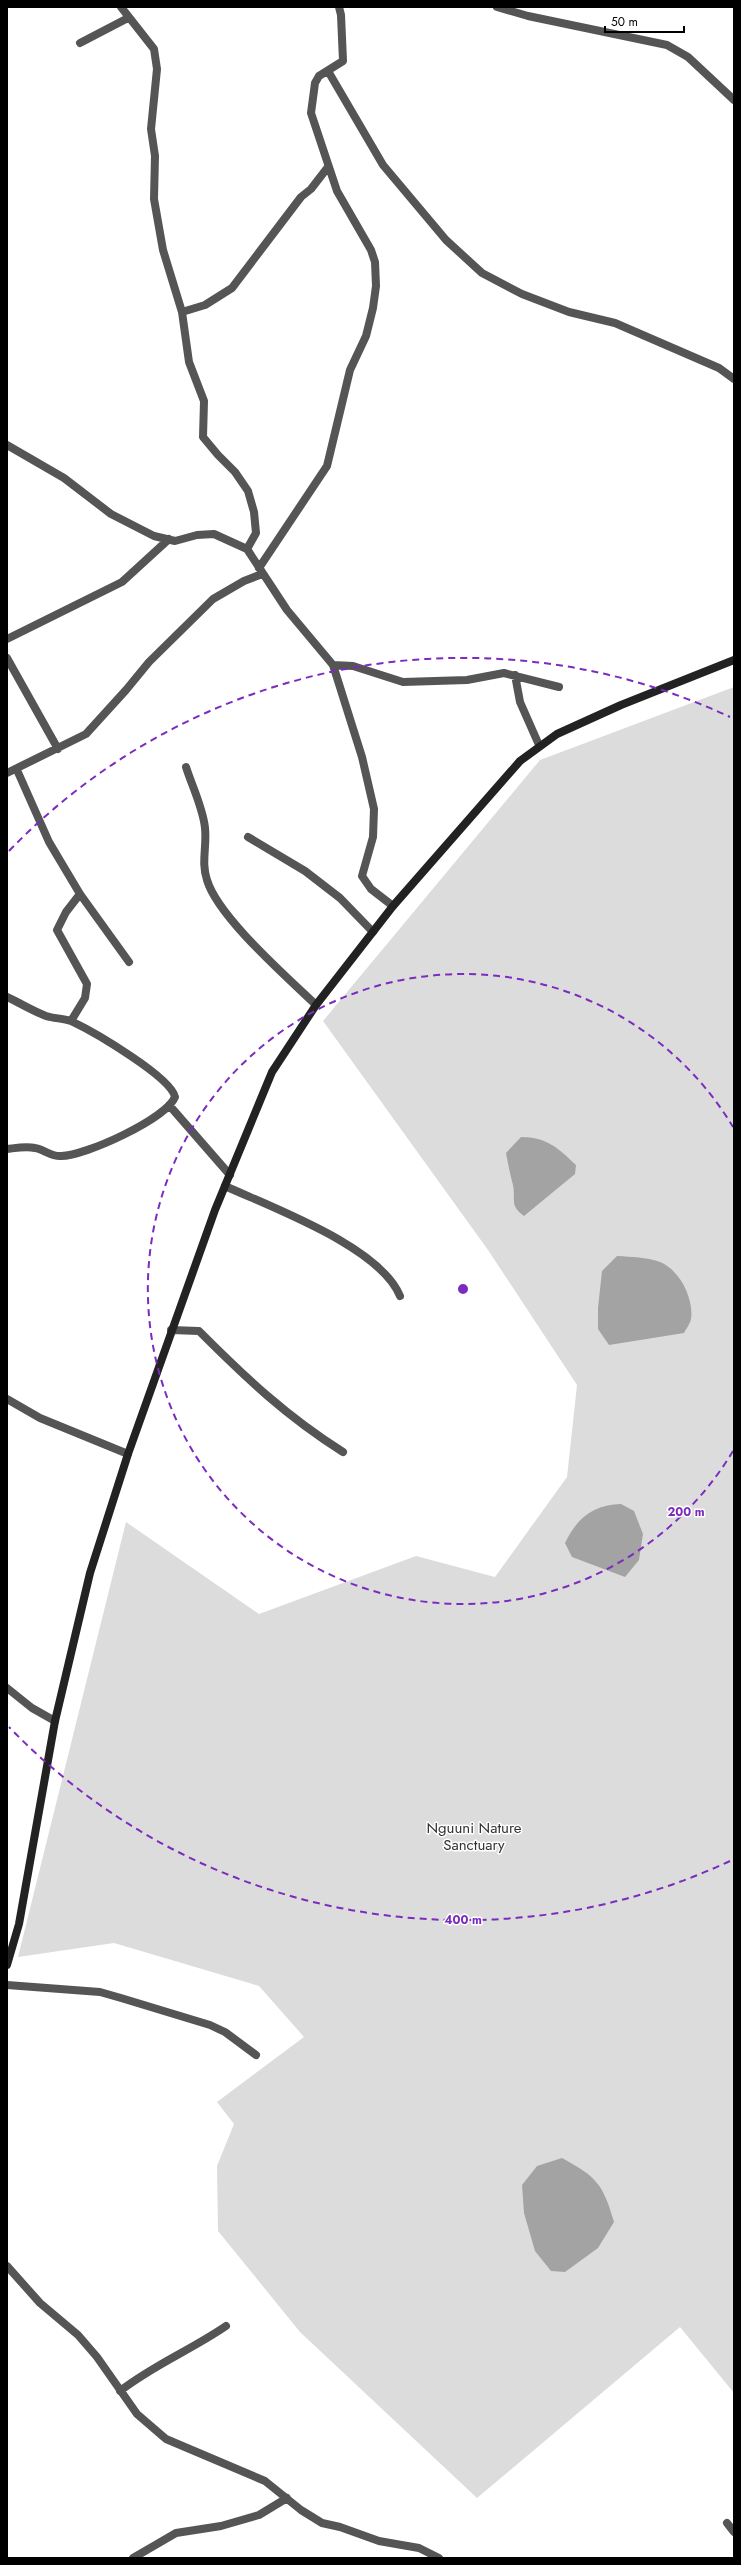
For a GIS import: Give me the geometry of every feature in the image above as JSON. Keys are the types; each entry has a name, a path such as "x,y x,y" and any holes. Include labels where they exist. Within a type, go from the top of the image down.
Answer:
{"main road":[{"path":"7,1965 19,1924 55,1721 90,1573 128,1454 171,1330 225,1186 272,1072 316,1005 393,906 520,761 557,734 621,705 734,660"}],"street":[{"path":"121,7 128,18 150,42 156,60 156,96 152,129 155,156 154,198 163,250 182,312 189,362 204,401 203,437 235,472 248,491 254,512 256,533 247,550"},
{"path":"7,773 17,770 86,734 149,662 213,599 260,571 327,466 350,370 366,336 373,308 376,286 375,262 371,250 337,191 311,113 315,82 320,76 343,61 341,15 339,7"},
{"path":"497,7 528,16 673,48 688,57 734,100"},
{"path":"80,43 128,18"},
{"path":"328,71 383,165 446,240 482,273 522,294 569,312 615,323 720,368 734,379"},
{"path":"182,312 205,305 232,288 298,201 328,167"},
{"path":"7,445 64,478 111,514 154,536 175,540 197,535 214,534 247,550 260,571 307,636 333,665 362,758 374,809 373,837 362,876 368,886 393,906"},
{"path":"7,639 122,582 169,539"},
{"path":"7,658 58,748"},
{"path":"333,665 354,666 403,682 466,680 495,673 515,675 559,687"},
{"path":"515,675 520,702 539,746"},
{"path":"186,767 204,823 204,863 210,888 228,914 259,949 316,1005"},
{"path":"17,770 49,842 80,894 129,962"},
{"path":"248,837 305,871 340,898 373,932"},
{"path":"72,1021 85,998 87,984 56,930 66,912 80,894"},
{"path":"7,997 46,1016 72,1021 156,1073 174,1092 176,1097 169,1105 122,1137 91,1150 59,1157 35,1148 7,1149"},
{"path":"169,1105 230,1175"},
{"path":"225,1186 315,1228 366,1256 385,1272 396,1286 400,1296"},
{"path":"171,1330 199,1331 275,1404 299,1423 343,1452"},
{"path":"7,1399 40,1418 128,1454"},
{"path":"7,1688 32,1708 55,1721"},
{"path":"7,1985 100,1992 210,2025 225,2032 256,2055"},
{"path":"7,2266 40,2302 83,2340 143,2420 166,2439 219,2463 253,2475 322,2523 340,2527 379,2541 419,2548 439,2558"},
{"path":"120,2391 145,2371 197,2346 226,2326"},
{"path":"133,2558 176,2533 221,2526 260,2515 287,2498"},
{"path":"727,2523 734,2532"}],"green space":[{"name":"Nguuni Nature Sanctuary","path":"734,687 734,2393 680,2327 477,2498 300,2332 218,2231 217,2166 234,2124 217,2102 304,2037 259,1986 114,1943 18,1957 126,1522 259,1614 416,1556 495,1577 567,1477 577,1385 488,1250 323,1021 540,760"}],"shaded area":[{"path":"521,1137 545,1141 558,1149 576,1165 575,1174 524,1216 516,1209 514,1202 514,1190 506,1153"},
{"path":"617,1256 655,1260 674,1271 688,1294 690,1303 691,1319 684,1333 609,1345 598,1329 598,1308 602,1271"},
{"path":"621,1504 634,1511 643,1534 639,1560 625,1577 572,1557 565,1543 575,1526 587,1514 602,1507"},
{"path":"562,2158 583,2171 597,2183 606,2199 614,2222 598,2248 565,2272 551,2271 535,2251 524,2213 522,2185 537,2166"}]}
